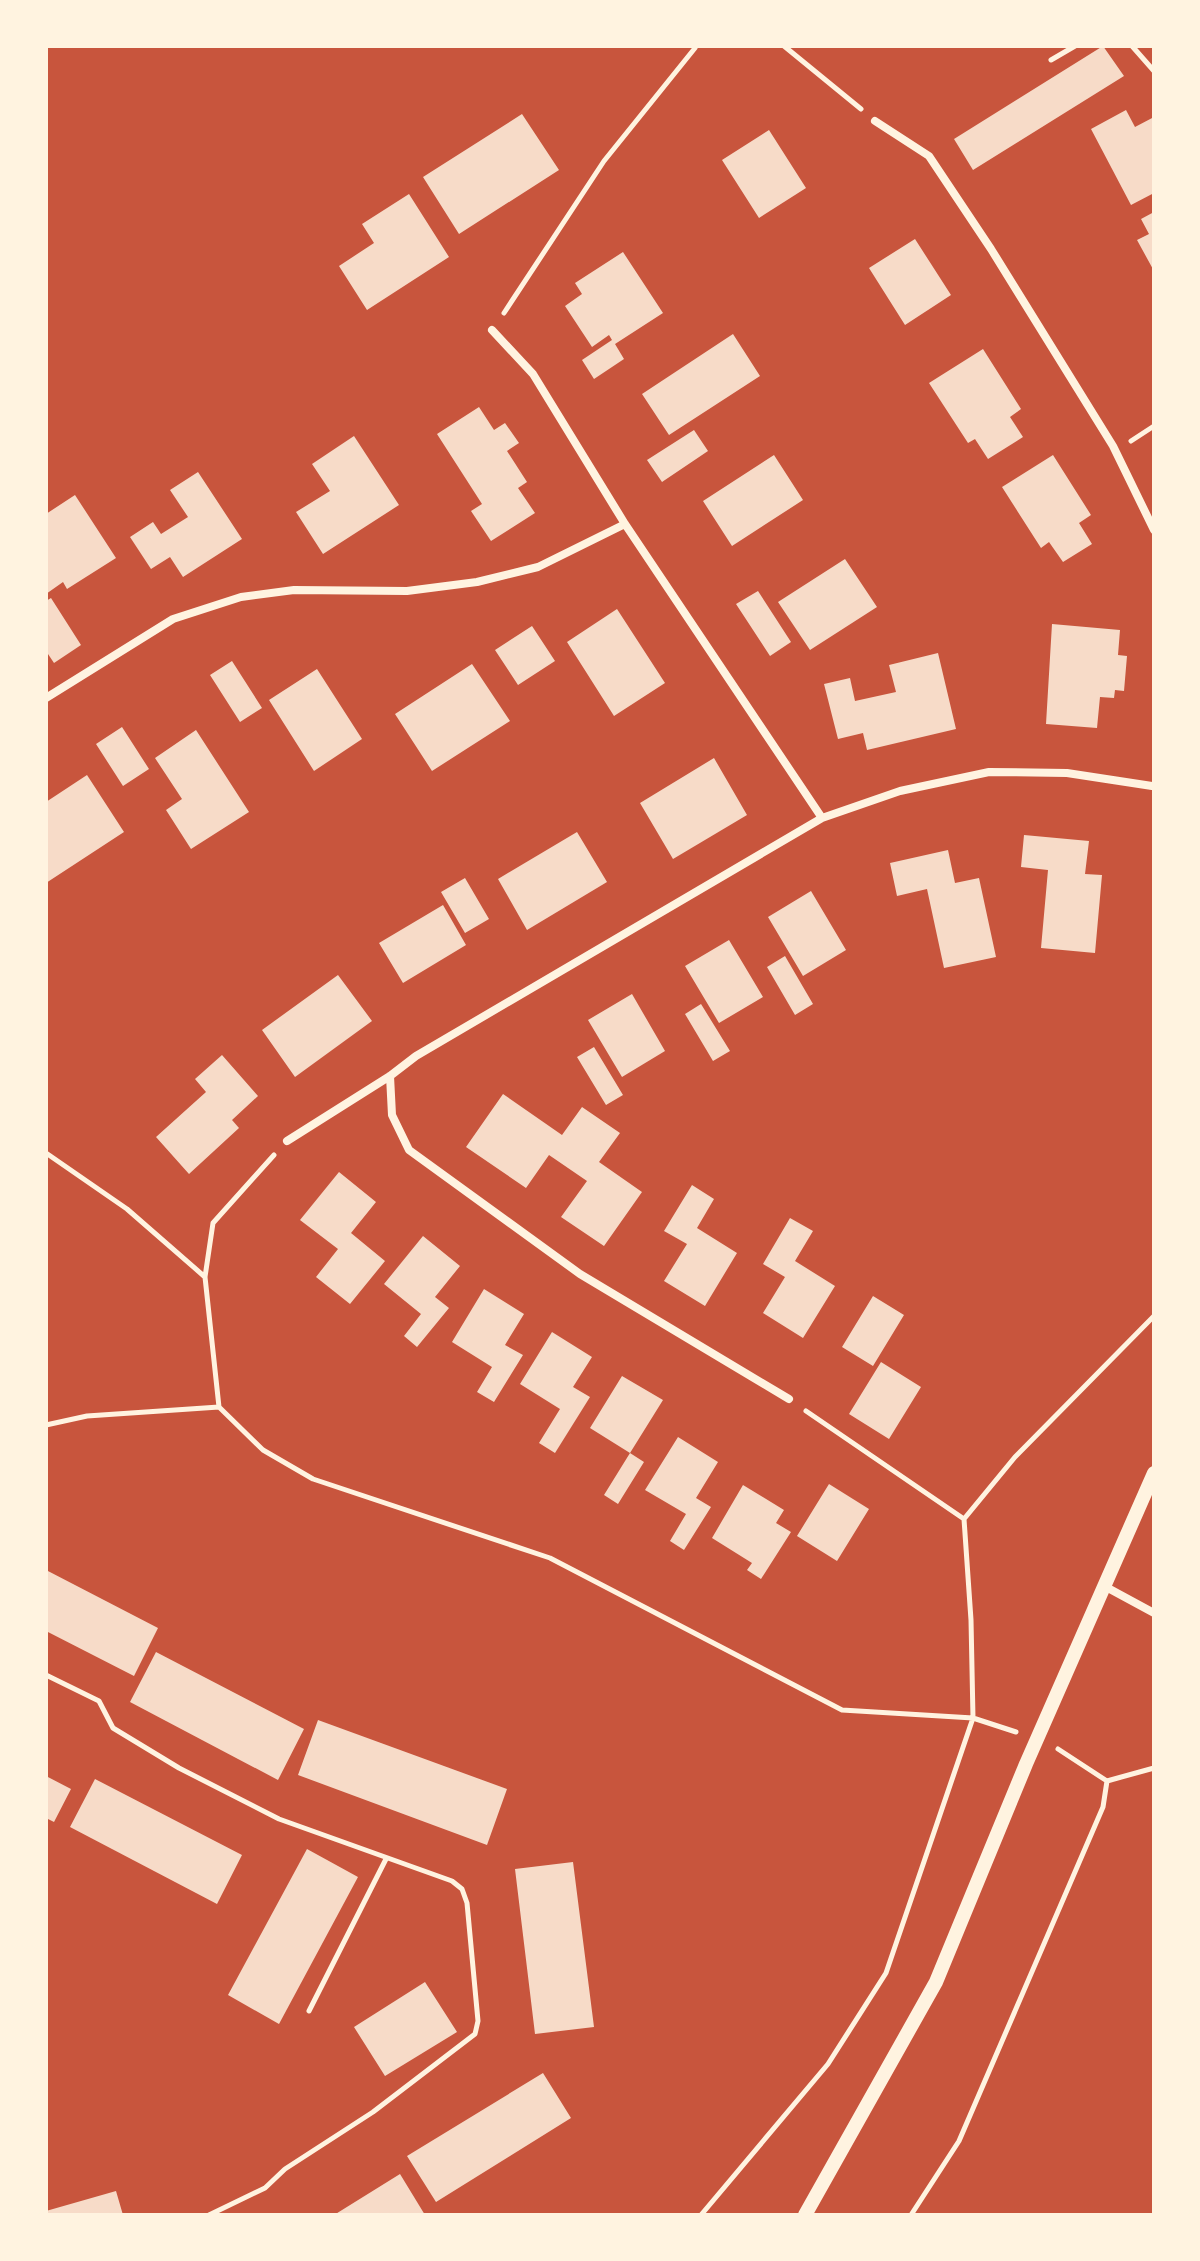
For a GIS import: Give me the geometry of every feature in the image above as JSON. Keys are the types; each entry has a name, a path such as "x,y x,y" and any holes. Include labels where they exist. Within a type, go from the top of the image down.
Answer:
{"street":[{"path":"875,121 929,156 991,249 1113,446 1154,530"},
{"path":"492,330 533,374 625,524 822,818"},
{"path":"46,698 173,619 241,597 294,590 407,591 477,582 538,567 625,524"},
{"path":"287,1141 416,1056 822,818 900,791 989,772 1067,773 1153,787 1154,774"},
{"path":"390,1076 392,1115 409,1150 580,1274 789,1399"},
{"path":"805,2215 936,1982 1037,1739 1154,1473"},
{"path":"1106,1587 1154,1613"}],"path":[{"path":"784,46 875,121"},
{"path":"1051,60 1075,46"},
{"path":"1132,46 1154,71"},
{"path":"492,330 604,161 697,47"},
{"path":"287,1141 213,1223 205,1277 219,1407 263,1450 313,1479 550,1558 842,1710 973,1718 1037,1739 1066,1753 1107,1781 1154,1768"},
{"path":"46,1153 127,1209 205,1277"},
{"path":"701,2215 828,2064 886,1973 973,1718 971,1620 964,1519 1015,1457 1154,1316"},
{"path":"789,1399 964,1519"},
{"path":"46,1425 87,1416 219,1407"},
{"path":"46,1675 99,1701 113,1728 179,1768 279,1819 452,1881 462,1889 467,1903 478,2021 475,2034 373,2112 285,2169 265,2188 208,2215"},
{"path":"911,2215 959,2141 1103,1807 1107,1781"},
{"path":"309,2011 386,1859"}],"building":[{"path":"1103,46 1124,76 973,170 954,139"},
{"path":"1126,110 1135,127 1154,117 1154,193 1131,205 1091,129"},
{"path":"522,114 559,170 459,234 423,177"},
{"path":"769,130 806,188 759,218 722,160"},
{"path":"409,194 449,257 367,310 339,266 374,243 362,224"},
{"path":"1154,212 1154,271 1137,240 1149,234 1141,219"},
{"path":"915,239 951,295 905,325 869,268"},
{"path":"623,252 663,313 615,344 624,359 594,379 582,360 612,340 609,335 592,347 565,306 582,294 575,283"},
{"path":"733,334 760,376 669,435 642,394"},
{"path":"983,349 1021,409 1010,417 1023,437 988,459 975,439 968,443 929,383"},
{"path":"479,407 494,430 505,423 519,443 507,451 527,482 518,488 535,513 491,541 471,511 482,504 437,434"},
{"path":"694,430 708,451 662,482 647,460"},
{"path":"354,436 399,505 323,554 296,512 330,491 312,464"},
{"path":"774,455 803,500 732,546 703,501"},
{"path":"1053,455 1091,515 1079,523 1092,544 1063,562 1049,542 1041,548 1002,487"},
{"path":"198,472 242,539 183,577 170,557 151,569 130,537 153,522 161,534 188,517 170,490"},
{"path":"75,495 116,558 67,589 63,582 46,594 46,514"},
{"path":"845,559 877,607 810,650 778,602"},
{"path":"758,591 791,642 770,656 736,604"},
{"path":"51,598 81,645 54,663 46,651 46,601"},
{"path":"617,609 665,683 614,716 567,642"},
{"path":"1052,624 1120,630 1118,655 1127,656 1124,691 1115,690 1114,698 1100,697 1097,728 1046,724"},
{"path":"532,626 555,661 518,685 495,650"},
{"path":"938,653 956,729 867,750 863,733 838,739 824,684 850,678 855,701 896,692 889,665"},
{"path":"232,661 262,708 240,722 210,675"},
{"path":"472,664 510,721 432,771 395,714"},
{"path":"317,669 362,739 314,771 269,700"},
{"path":"122,727 149,769 123,786 96,744"},
{"path":"196,730 249,812 191,849 166,810 182,799 155,758"},
{"path":"714,758 747,815 673,859 640,803"},
{"path":"87,775 124,832 46,883 46,802"},
{"path":"577,832 607,882 527,930 498,879"},
{"path":"1024,835 1089,841 1085,874 1102,875 1095,953 1041,948 1048,870 1021,867"},
{"path":"948,850 955,883 979,878 996,957 944,968 927,889 897,896 890,863"},
{"path":"465,878 489,919 465,933 441,892"},
{"path":"811,891 846,950 803,976 768,917"},
{"path":"443,905 466,945 403,983 379,943"},
{"path":"729,940 763,997 719,1023 685,966"},
{"path":"785,956 813,1004 795,1015 767,967"},
{"path":"338,975 372,1021 295,1077 262,1030"},
{"path":"632,994 665,1051 622,1077 588,1020"},
{"path":"701,1004 730,1051 713,1061 685,1014"},
{"path":"594,1047 623,1095 606,1105 577,1057"},
{"path":"222,1055 258,1096 232,1120 239,1128 189,1174 156,1137 206,1092 195,1079"},
{"path":"503,1094 562,1135 582,1107 620,1133 599,1162 642,1192 604,1246 561,1217 587,1181 549,1155 526,1188 466,1147"},
{"path":"339,1172 376,1202 351,1233 385,1261 350,1304 316,1277 338,1249 300,1220"},
{"path":"692,1185 714,1199 697,1228 737,1253 705,1306 664,1281 687,1244 664,1231"},
{"path":"790,1218 813,1231 795,1261 835,1286 803,1338 763,1313 785,1277 763,1264"},
{"path":"423,1236 460,1266 435,1297 449,1308 417,1347 404,1336 421,1314 384,1284"},
{"path":"484,1289 524,1314 505,1345 523,1355 494,1402 477,1392 492,1367 452,1342"},
{"path":"873,1296 904,1315 873,1366 842,1347"},
{"path":"552,1332 592,1357 573,1387 590,1397 555,1453 539,1443 560,1409 520,1384"},
{"path":"881,1362 921,1387 889,1439 849,1414"},
{"path":"622,1376 663,1400 630,1453 590,1428"},
{"path":"678,1437 718,1462 696,1498 711,1507 684,1550 670,1541 686,1514 645,1490"},
{"path":"630,1453 644,1462 618,1504 604,1495"},
{"path":"829,1484 869,1509 837,1561 797,1536"},
{"path":"743,1485 784,1510 776,1523 791,1532 761,1579 747,1570 752,1563 712,1538"},
{"path":"46,1570 158,1628 134,1676 46,1631"},
{"path":"156,1652 304,1729 278,1780 130,1702"},
{"path":"318,1720 507,1789 487,1845 298,1775"},
{"path":"46,1776 71,1789 54,1822 46,1818"},
{"path":"95,1779 242,1855 217,1904 70,1827"},
{"path":"307,1849 358,1877 279,2024 228,1995"},
{"path":"573,1862 594,2027 535,2034 515,1869"},
{"path":"425,1982 457,2032 385,2076 354,2027"},
{"path":"543,2073 571,2118 436,2202 407,2156"},
{"path":"400,2174 425,2215 334,2215"},
{"path":"116,2191 123,2215 46,2215 46,2211"}]}
